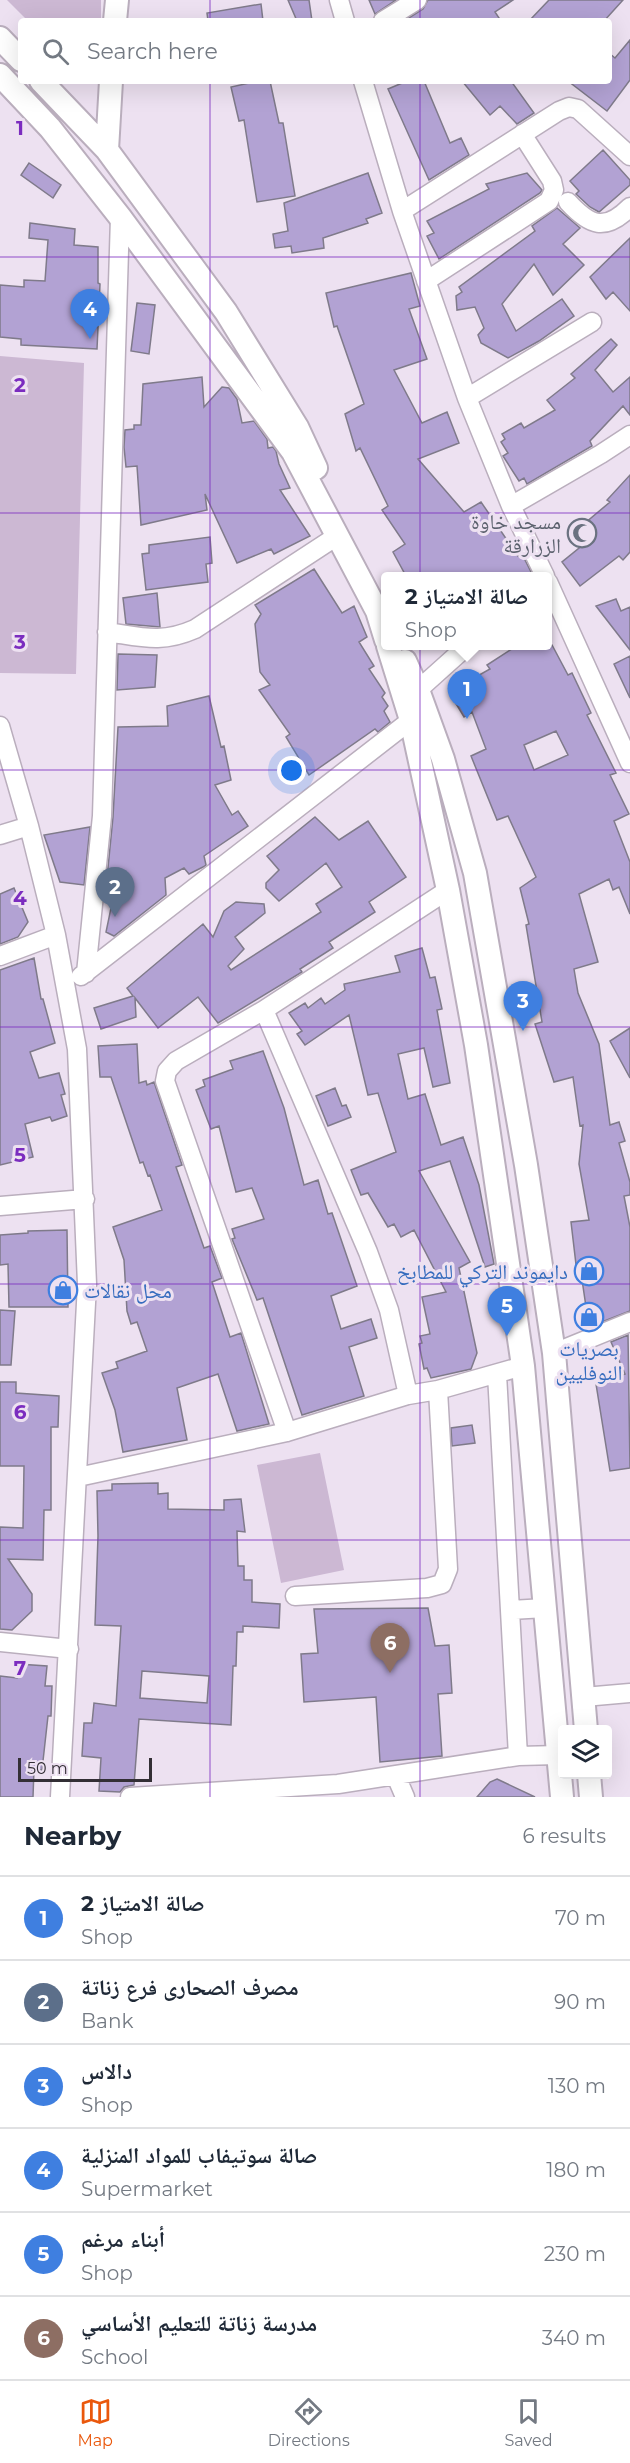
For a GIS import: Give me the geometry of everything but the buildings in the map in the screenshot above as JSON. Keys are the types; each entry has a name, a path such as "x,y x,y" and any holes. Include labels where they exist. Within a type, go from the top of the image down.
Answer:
{"main road":[{"path":"115,18 117,0"},
{"path":"0,38 18,57"},
{"path":"0,75 50,128 120,217 293,452 377,611 381,624"},
{"path":"44,84 107,150 226,312 297,427 381,609"},
{"path":"107,150 111,84"},
{"path":"390,650 411,720 448,890 476,1045 523,1366 558,1744"},
{"path":"400,650 418,690 443,759 475,873 504,1041 554,1353 586,1725"},
{"path":"476,1045 504,1041"},
{"path":"561,1779 562,1797"},
{"path":"589,1779 591,1797"}],"street":[{"path":"339,0 344,18"},
{"path":"388,18 417,0"},
{"path":"364,84 402,211 466,399 511,506 542,572"},
{"path":"402,211 522,134 569,107 578,109 630,156"},
{"path":"426,281 549,201 554,190 552,181 522,134"},
{"path":"568,202 582,218 595,224 607,224 630,207"},
{"path":"86,973 102,816 120,217"},
{"path":"466,399 592,322"},
{"path":"511,506 630,435"},
{"path":"107,632 158,640 176,638 195,630 337,536"},
{"path":"552,593 629,757"},
{"path":"418,690 462,650"},
{"path":"66,989 411,720"},
{"path":"0,728 56,935 77,1049 87,1284 60,1797"},
{"path":"0,835 28,826"},
{"path":"287,1432 165,1081 167,1071 176,1061 264,1010 448,890"},
{"path":"0,956 56,935"},
{"path":"264,1010 368,1252 389,1310 408,1395"},
{"path":"0,1206 85,1200"},
{"path":"554,1353 630,1322"},
{"path":"78,1477 287,1432 408,1395 438,1390 523,1366"},
{"path":"497,1374 518,1756"},
{"path":"295,1596 427,1588 442,1584 448,1569 438,1390"},
{"path":"511,1610 545,1608"},
{"path":"0,1642 69,1649"},
{"path":"584,1697 630,1692"},
{"path":"130,1797 298,1792 518,1756 558,1755"},
{"path":"396,1776 405,1797"}],"shaded area":[{"path":"7,0 101,0 101,18 25,18"},
{"path":"0,356 84,363 76,674 0,673"},
{"path":"320,1453 344,1570 281,1583 257,1465"}],"place":[{"name":"صالة سوتيفاب للمواد المنزلية","path":"90,339"},
{"name":"مسجد خاوة الزرارقة","path":"582,533"},
{"name":"صالة الامتياز 2","path":"467,719"},
{"name":"مصرف الصحارى فرع زناتة","path":"115,917"},
{"name":"دالاس","path":"523,1031"},
{"name":"دايموند التركي للمطابخ","path":"589,1271"},
{"name":"محل نقالات","path":"63,1290"},
{"name":"بصريات النوفليين","path":"589,1317"},
{"name":"أبناء مرغم","path":"507,1336"},
{"name":"مدرسة زناتة للتعليم الأساسي","path":"390,1673"}]}
